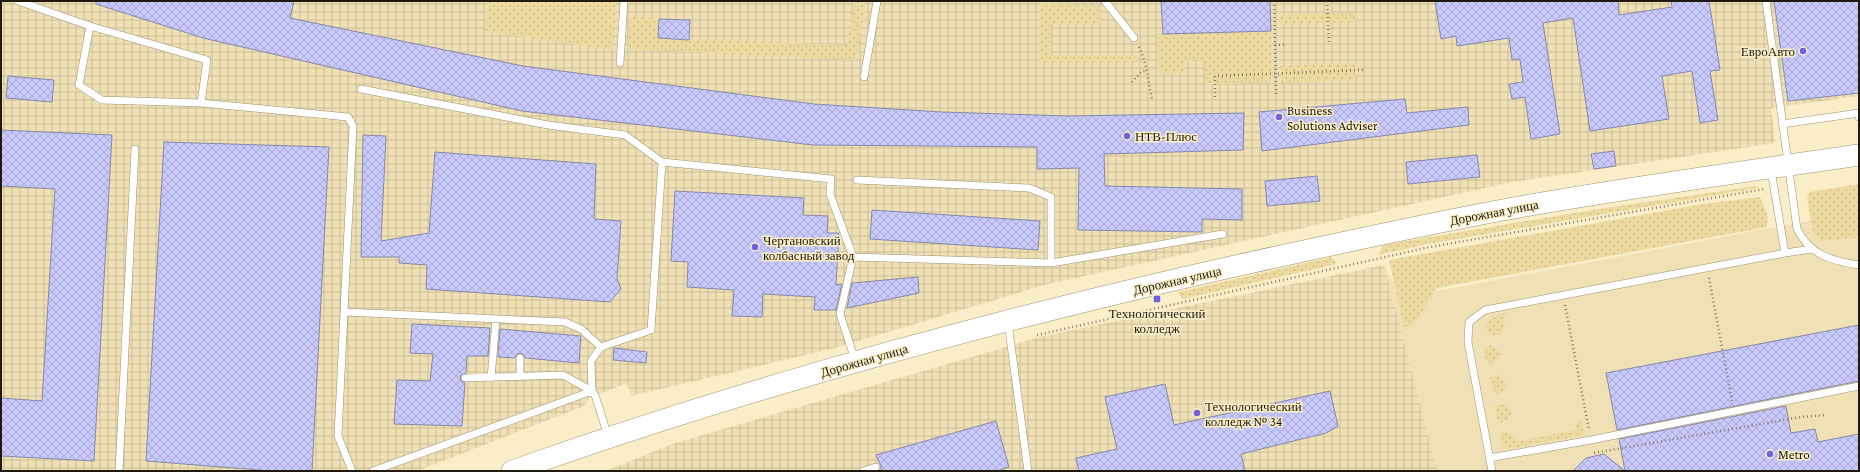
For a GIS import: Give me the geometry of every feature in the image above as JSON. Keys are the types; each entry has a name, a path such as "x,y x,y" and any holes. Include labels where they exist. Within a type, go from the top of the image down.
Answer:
{"main road":[{"name":"Дорожная улица","path":"512,471 608,436 856,362 1008,320 1294,253 1492,212 1778,174 1859,155"}],"lane":[{"path":"18,1 90,26 208,60 200,103"},
{"path":"620,63 624,1"},
{"path":"864,77 877,1"},
{"path":"1105,1 1134,38"},
{"path":"1766,1 1782,124 1778,174 1785,253"},
{"path":"90,26 79,85 102,100 200,103 348,117 353,126 338,436 352,471"},
{"path":"361,89 548,124 625,135 662,162 831,179 830,194 853,257 840,314 856,362"},
{"path":"1782,124 1858,114 1859,117"},
{"path":"119,471 135,149"},
{"path":"592,391 591,361 601,347 651,330 662,162"},
{"path":"1778,174 1803,240 1812,249 1825,257 1859,265"},
{"path":"857,180 1029,188 1051,197 1051,263"},
{"path":"853,257 1051,263 1223,234"},
{"path":"1492,471 1468,342 1469,322 1485,310 1708,267 1812,249"},
{"path":"345,312 564,322 581,329 601,347"},
{"path":"491,378 496,320"},
{"path":"1008,320 1028,471"},
{"path":"520,358 520,376"},
{"path":"465,378 564,375 592,391 595,395 608,436"},
{"path":"1489,458 1592,440 1859,386"},
{"path":"373,471 592,391"},
{"path":"863,471 876,467"}],"path":[{"path":"1274,1 1276,94"},
{"path":"1327,1 1328,44"},
{"path":"1134,38 1146,61 1146,71 1152,98"},
{"path":"1275,45 1286,45"},
{"path":"1215,97 1215,76 1363,70"},
{"path":"1132,82 1141,72 1146,71"},
{"path":"1037,335 1430,247 1778,174"},
{"path":"1708,267 1737,428"},
{"path":"1563,295 1594,455 1801,416 1825,415"}],"shaded area":[{"path":"1,1 1859,1 1859,96 1771,108 1775,143 1512,182 1048,284 835,348 631,396 627,383 589,398 584,406 417,471 1,471"},
{"path":"488,1 616,1 613,50 485,31"},
{"path":"855,1 866,1 856,60 628,49 630,17 659,19 658,38 847,45"},
{"path":"1040,3 1100,6 1101,23 1051,23 1050,55 1137,56 1138,62 1039,62"},
{"path":"1356,13 1356,22 1280,23 1280,15"},
{"path":"1271,31 1272,82 1206,85 1204,60 1184,61 1184,73 1159,74 1157,34"},
{"path":"1357,63 1357,74 1353,80 1281,83 1281,66"},
{"path":"1859,184 1859,237 1821,241 1813,233 1807,197 1810,192"},
{"path":"1756,186 1757,188 1428,244 1378,255 1383,245 1598,209"},
{"path":"1760,197 1768,217 1767,227 1436,288 1414,325 1404,327 1389,260 1703,204"},
{"path":"1850,213 1859,218 1859,471 1437,471 1384,265 1401,298"},
{"path":"1332,257 1337,264 1182,299 1178,292"},
{"path":"1384,265 1437,471 606,471 675,443 1044,336"},
{"path":"1508,312 1501,321 1506,324 1501,334 1494,336 1488,333 1486,326 1490,320 1495,316"},
{"path":"1491,345 1503,354 1492,365 1485,358 1484,351"},
{"path":"1498,375 1507,385 1501,393 1496,394 1490,378"},
{"path":"1504,404 1512,412 1506,421 1501,422 1497,418 1495,405"},
{"path":"1581,419 1584,435 1507,449 1502,445 1501,433 1509,433 1519,441 1576,430 1577,420"}],"building":[{"path":"96,1 294,1 290,18 523,66 814,104 942,112 1068,116 1244,113 1243,150 1104,154 1105,186 1242,189 1242,220 1202,219 1202,232 1078,230 1079,168 1037,169 1037,147 813,145 522,111 203,38 96,4"},
{"path":"1161,1 1270,1 1271,31 1163,34"},
{"path":"1435,1 1618,1 1619,15 1672,7 1671,1 1709,1 1720,70 1710,71 1718,120 1700,123 1692,71 1662,76 1669,119 1590,131 1573,18 1543,23 1560,134 1531,139 1525,97 1512,99 1509,84 1523,82 1520,59 1512,60 1509,38 1457,46 1456,36 1441,39"},
{"path":"1774,1 1859,1 1859,93 1788,101"},
{"path":"659,19 690,20 689,40 658,38"},
{"path":"8,76 54,80 52,102 6,98"},
{"path":"1405,99 1407,113 1468,107 1469,125 1262,151 1259,112"},
{"path":"1,130 112,135 94,461 1,456 1,398 42,401 55,189 1,186"},
{"path":"363,135 386,136 381,241 429,233 435,152 596,164 594,219 621,221 617,279 621,289 610,302 426,289 427,265 399,263 399,257 361,257"},
{"path":"164,142 329,147 312,471 272,471 146,461"},
{"path":"1614,151 1616,166 1594,169 1591,154"},
{"path":"1477,155 1480,177 1408,184 1406,162"},
{"path":"1317,176 1320,201 1267,206 1265,181"},
{"name":"Чертановский колбасный завод","path":"675,191 804,198 803,215 828,216 827,233 839,233 836,285 842,284 836,310 814,310 815,297 763,294 762,317 732,316 734,290 687,287 688,262 671,261"},
{"path":"872,210 1040,221 1038,250 870,239"},
{"path":"918,277 919,293 847,308 852,283"},
{"path":"412,324 490,328 488,356 467,356 466,373 460,376 461,381 465,383 462,426 394,424 397,380 430,381 433,354 410,353"},
{"path":"1859,325 1859,381 1617,430 1606,373"},
{"path":"500,329 581,336 579,363 525,358 524,355 520,353 517,354 515,358 498,357"},
{"path":"614,348 647,352 646,363 613,360"},
{"path":"1165,384 1174,425 1330,391 1338,426 1326,433 1241,454 1245,471 1079,471 1076,458 1117,449 1105,397"},
{"path":"1786,406 1791,433 1815,429 1818,442 1859,434 1859,471 1625,471 1619,439"},
{"path":"996,421 1009,467 997,471 881,471 881,466 876,455"},
{"path":"1604,454 1625,471 1573,471 1586,458"}],"place":[{"name":"ЕвроАвто","path":"1803,51"},
{"name":"Business Solutions Adviser","path":"1279,117"},
{"name":"НТВ-Плюс","path":"1127,136"},
{"name":"Чертановский колбасный завод","path":"755,247"},
{"name":"Технологический колледж","path":"1157,299"},
{"name":"Технологический колледж № 34","path":"1197,413"},
{"name":"Metro","path":"1770,454"}]}
